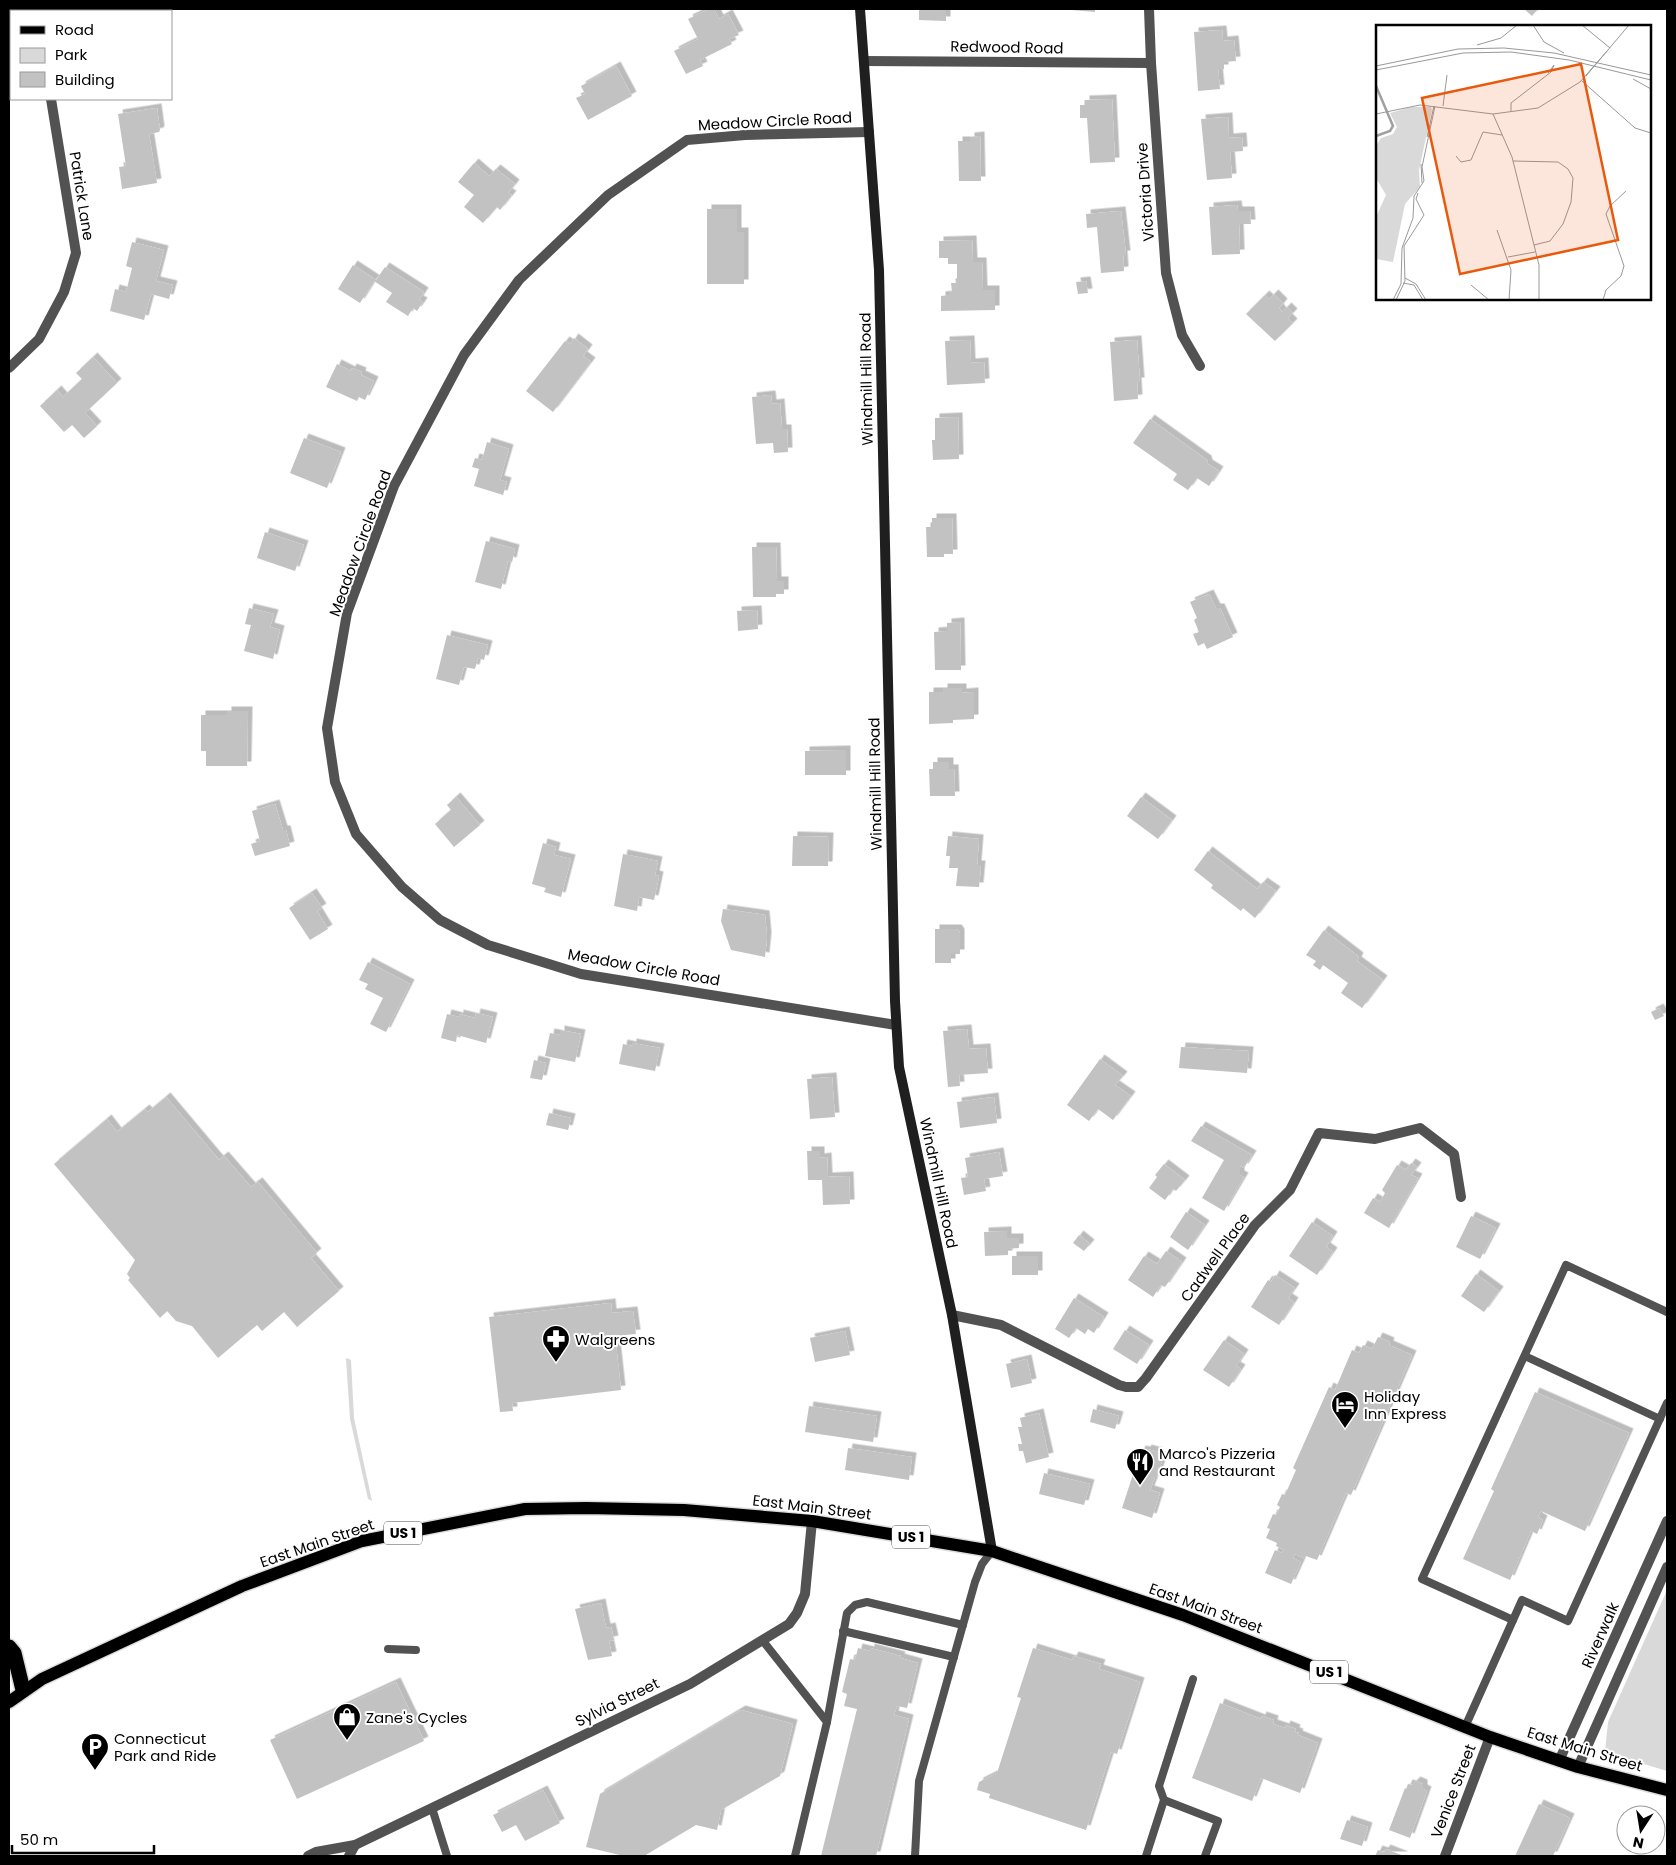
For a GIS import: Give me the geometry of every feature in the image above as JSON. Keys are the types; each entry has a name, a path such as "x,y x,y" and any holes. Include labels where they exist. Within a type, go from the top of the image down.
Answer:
{"highway":[{"path":"9,1646 14,1653 23,1690"},
{"path":"9,1681 23,1690"}],"main road":[{"name":"East Main Street","path":"9,1702 23,1690 60,1671 242,1586 362,1542 525,1509 684,1510 812,1521 992,1551 1183,1615 1490,1737 1578,1767 1667,1790"}],"street":[{"name":"Windmill Hill Road","path":"860,9 879,270 896,1025 899,1067 952,1315 992,1551"},
{"name":"Victoria Drive","path":"1149,9 1166,273 1182,335 1200,366"},
{"name":"Redwood Road","path":"864,61 1151,63"},
{"name":"Patrick Lane","path":"9,368 39,339 64,292 76,252 51,100"},
{"name":"Meadow Circle Road","path":"869,132 745,135 687,140 608,195 519,280 464,355 394,486 347,613 328,728 336,782 356,834 402,887 440,920 488,945 581,974 896,1025"},
{"name":"Cadwell Place","path":"952,1315 1001,1325 1119,1385 1126,1388 1138,1387 1255,1225 1290,1190 1319,1133 1375,1139 1420,1128 1454,1154 1461,1197"},
{"name":"Sylvia Street","path":"308,1856 316,1852 356,1845 690,1684 763,1641 788,1624 802,1604 805,1594 812,1521"},
{"name":"Riverwalk","path":"1559,1761 1667,1521"},
{"path":"1578,1767 1667,1567"},
{"name":"Venice Street","path":"1445,1856 1490,1737"},
{"path":"349,1856 356,1845"}],"lane":[{"path":"1513,1620 1422,1579 1566,1265 1667,1312"},
{"path":"1524,1356 1660,1418"},
{"path":"1465,1727 1522,1600 1568,1621 1667,1403"},
{"path":"916,1856 919,1781 975,1582 982,1564 992,1551"},
{"path":"795,1856 828,1722 847,1613 856,1604 867,1602 963,1625"},
{"path":"843,1631 954,1657"},
{"path":"763,1641 828,1722"},
{"path":"388,1650 416,1650"},
{"path":"1146,1856 1164,1800 1159,1786 1193,1679"},
{"path":"1164,1800 1218,1821 1205,1856"},
{"path":"432,1808 447,1856"}],"green space":[{"path":"347,1358 351,1360 354,1418 372,1501 368,1499 350,1419"},
{"path":"1667,1590 1667,1771 1605,1752 1608,1722"}],"building":[{"path":"100,9 122,9 122,10"},
{"path":"709,9 714,9 719,19 728,14 739,35 729,39 732,44 700,60 703,66 686,74 674,51 698,39 688,19"},
{"path":"919,9 946,9 946,21 919,20"},
{"path":"1095,9 1095,12 1071,10"},
{"path":"1524,9 1538,9 1532,16"},
{"path":"1222,30 1223,41 1234,40 1236,61 1224,62 1224,69 1218,69 1220,89 1198,91 1194,32"},
{"path":"616,66 632,96 588,120 576,98 585,94 581,86"},
{"path":"1112,99 1115,162 1090,163 1087,118 1080,118 1080,105 1085,105 1085,100"},
{"path":"157,108 160,130 159,132 149,134 157,183 122,189 119,167 126,166 118,114"},
{"path":"1228,117 1229,138 1242,137 1243,151 1230,152 1232,178 1207,180 1201,119"},
{"path":"980,136 981,181 959,181 958,141 970,141 970,137"},
{"path":"474,163 489,176 496,169 515,184 508,193 512,195 500,210 497,207 483,223 464,207 474,195 458,182"},
{"path":"1237,205 1238,211 1250,211 1251,224 1239,224 1240,254 1212,255 1209,207"},
{"path":"707,209 737,209 737,232 744,232 744,284 707,284"},
{"path":"1121,211 1126,255 1123,255 1124,271 1101,273 1097,227 1087,228 1086,214"},
{"path":"972,240 973,262 982,262 983,290 995,290 995,310 941,311 941,296 949,295 949,292 952,292 951,283 957,283 957,264 948,264 948,258 939,258 939,241"},
{"path":"132,242 164,250 156,281 173,285 169,299 151,294 144,320 110,311 115,289 126,292 132,268 126,266"},
{"path":"353,265 376,280 385,267 424,292 419,300 423,302 417,311 413,308 408,316 386,302 392,293 374,281 360,303 338,289"},
{"path":"1086,281 1088,293 1078,294 1076,282"},
{"path":"1274,294 1283,303 1279,308 1282,312 1287,307 1293,313 1288,318 1293,323 1275,341 1246,314 1265,295 1269,299"},
{"path":"574,338 588,349 583,356 591,362 553,412 526,391 565,341 570,344"},
{"path":"970,340 971,363 984,362 985,383 947,385 945,341"},
{"path":"1137,340 1140,382 1137,382 1138,399 1114,401 1110,342"},
{"path":"93,357 117,383 85,413 97,426 84,438 72,425 64,432 40,406 57,390 63,397 82,379 76,373"},
{"path":"337,364 351,371 352,368 362,372 361,375 374,381 365,400 359,397 357,401 326,387"},
{"path":"771,395 772,404 780,403 782,429 787,429 788,452 774,453 773,443 756,444 752,397"},
{"path":"958,417 959,459 933,460 932,440 935,440 935,418"},
{"path":"1150,419 1207,460 1208,464 1219,471 1209,486 1197,478 1188,490 1173,480 1177,474 1133,443"},
{"path":"304,438 341,452 327,488 290,473"},
{"path":"487,442 509,449 500,480 507,482 503,495 474,486 479,469 472,467 475,458 482,460"},
{"path":"932,518 952,518 953,554 944,554 944,557 927,557 926,527 932,527"},
{"path":"265,532 304,545 295,571 257,558"},
{"path":"486,541 515,549 512,562 508,561 501,589 475,582"},
{"path":"752,547 776,547 777,581 784,581 784,594 776,594 776,597 753,597"},
{"path":"1209,594 1216,608 1220,608 1233,637 1207,649 1204,643 1198,646 1193,634 1199,632 1194,620 1197,618 1190,602"},
{"path":"249,608 274,614 270,627 280,630 273,659 244,651 251,625 245,624"},
{"path":"757,610 758,629 738,631 737,611"},
{"path":"960,622 961,670 935,670 934,632 947,631 947,623"},
{"path":"447,635 488,645 484,660 478,658 475,669 464,667 459,685 436,679"},
{"path":"943,688 962,688 962,693 974,692 974,719 953,720 953,723 929,724 929,692 943,692"},
{"path":"227,711 248,711 247,766 206,766 206,751 201,751 201,715 227,715"},
{"path":"846,750 846,775 805,775 805,751"},
{"path":"933,762 949,762 949,769 954,769 955,796 930,796 929,769 933,769"},
{"path":"456,797 480,825 454,847 435,824 451,810 447,805"},
{"path":"1141,797 1172,820 1158,839 1127,816"},
{"path":"275,804 283,830 286,830 290,846 255,856 251,844 260,841 252,811"},
{"path":"793,836 829,837 828,866 792,866"},
{"path":"948,836 979,839 977,865 981,865 979,887 956,886 958,868 949,868 950,856 946,856"},
{"path":"543,843 556,847 554,855 571,859 561,897 544,892 546,888 532,884"},
{"path":"1208,851 1257,889 1263,882 1276,891 1255,918 1243,908 1241,911 1211,888 1213,885 1194,870"},
{"path":"623,854 658,861 655,875 659,876 654,900 639,897 637,911 614,906"},
{"path":"312,893 322,908 317,911 328,929 310,940 289,908"},
{"path":"723,909 765,915 767,937 765,957 731,950 721,921"},
{"path":"935,929 957,929 960,933 960,954 951,954 951,963 935,963"},
{"path":"1324,930 1359,957 1357,961 1383,980 1362,1008 1341,993 1348,983 1323,965 1320,970 1313,965 1316,961 1306,955"},
{"path":"368,962 410,984 386,1032 370,1024 383,998 365,989 368,984 359,980"},
{"path":"1659,1008 1664,1016 1655,1020 1651,1012"},
{"path":"476,1013 493,1017 486,1043 457,1035 456,1042 441,1038 447,1014 459,1017 459,1014 475,1018"},
{"path":"967,1029 969,1049 986,1048 988,1073 959,1075 960,1086 948,1087 943,1031"},
{"path":"560,1030 581,1034 575,1062 545,1056 550,1033 560,1035"},
{"path":"632,1043 660,1048 655,1071 619,1064 623,1044 632,1046"},
{"path":"1181,1047 1249,1051 1247,1073 1179,1068"},
{"path":"1100,1059 1123,1076 1115,1085 1131,1096 1113,1120 1098,1109 1089,1121 1067,1105"},
{"path":"534,1060 546,1063 542,1080 530,1078"},
{"path":"832,1077 835,1117 810,1119 807,1079"},
{"path":"166,1097 219,1160 224,1156 251,1187 258,1182 317,1253 311,1258 339,1291 297,1327 284,1312 262,1331 257,1325 218,1358 192,1326 176,1321 167,1311 160,1318 128,1280 130,1278 127,1274 135,1260 54,1164 107,1119 117,1132 145,1109 148,1112"},
{"path":"994,1097 997,1123 960,1128 957,1102"},
{"path":"549,1113 571,1118 568,1130 546,1125"},
{"path":"1201,1126 1252,1155 1244,1168 1240,1166 1240,1175 1244,1177 1224,1211 1202,1198 1224,1160 1191,1141"},
{"path":"807,1151 820,1151 820,1158 827,1157 828,1177 849,1176 850,1204 823,1205 822,1180 808,1180"},
{"path":"999,1152 1003,1176 984,1179 986,1191 964,1195 961,1178 968,1177 965,1158"},
{"path":"1411,1163 1417,1167 1411,1175 1418,1178 1389,1228 1364,1213 1373,1198 1380,1202 1385,1193 1382,1190 1397,1165 1406,1170"},
{"path":"1164,1164 1185,1180 1176,1191 1173,1189 1165,1200 1149,1188 1157,1177 1155,1175"},
{"path":"1186,1212 1205,1225 1188,1250 1170,1237"},
{"path":"1471,1216 1496,1228 1480,1259 1456,1247"},
{"path":"1312,1222 1333,1236 1326,1247 1333,1252 1317,1275 1289,1256"},
{"path":"1007,1231 1007,1238 1019,1238 1019,1248 1008,1249 1008,1255 985,1256 984,1232"},
{"path":"1079,1235 1090,1244 1084,1251 1073,1243"},
{"path":"1166,1251 1182,1262 1165,1287 1161,1285 1153,1297 1128,1280 1144,1256 1157,1264"},
{"path":"1012,1256 1038,1256 1038,1275 1012,1275"},
{"path":"1476,1274 1499,1291 1484,1312 1461,1296"},
{"path":"1275,1275 1295,1288 1288,1298 1294,1302 1279,1325 1251,1307 1268,1280 1271,1282"},
{"path":"1074,1298 1104,1317 1094,1333 1088,1329 1085,1334 1076,1328 1069,1338 1055,1329"},
{"name":"Walgreens","path":"611,1303 612,1313 633,1311 636,1334 615,1336 621,1390 512,1403 513,1411 500,1412 489,1317"},
{"path":"1125,1330 1149,1345 1137,1364 1113,1349"},
{"path":"845,1331 850,1355 815,1362 810,1338"},
{"name":"Holiday Inn Express","path":"1378,1337 1390,1342 1389,1345 1412,1355 1351,1495 1346,1493 1317,1560 1306,1556 1305,1559 1295,1554 1293,1558 1301,1562 1291,1584 1265,1573 1275,1550 1282,1553 1284,1550 1276,1546 1277,1543 1266,1538 1270,1529 1267,1528 1273,1514 1276,1515 1280,1507 1277,1505 1282,1494 1285,1495 1296,1470 1293,1468 1329,1387 1335,1390 1352,1350 1359,1353 1363,1345 1372,1349"},
{"path":"1224,1340 1244,1354 1236,1366 1241,1369 1229,1387 1203,1370"},
{"path":"1027,1359 1032,1383 1011,1388 1006,1364"},
{"path":"1535,1392 1629,1433 1585,1531 1541,1511 1538,1517 1543,1520 1537,1534 1531,1531 1510,1580 1463,1559 1494,1491 1491,1489"},
{"path":"809,1406 877,1416 873,1442 805,1432"},
{"path":"1093,1409 1119,1416 1115,1429 1090,1422"},
{"path":"1039,1413 1049,1457 1026,1463 1023,1451 1019,1451 1018,1444 1022,1444 1018,1427 1022,1427 1020,1418"},
{"path":"848,1448 912,1457 909,1480 845,1470"},
{"name":"Marco's Pizzeria and Restaurant","path":"1147,1449 1158,1452 1157,1455 1161,1456 1160,1460 1162,1461 1150,1490 1160,1493 1152,1518 1122,1508 1141,1450 1146,1451"},
{"path":"1044,1473 1090,1484 1084,1505 1039,1494"},
{"path":"601,1603 606,1628 611,1627 614,1640 609,1641 612,1656 588,1660 575,1609"},
{"path":"858,1648 870,1651 870,1648 901,1656 900,1658 918,1663 907,1708 897,1706 894,1715 909,1719 876,1856 821,1856 857,1709 844,1706 847,1694 842,1692 850,1659 855,1660"},
{"path":"1033,1648 1072,1660 1074,1656 1101,1664 1099,1669 1140,1682 1117,1754 1111,1752 1086,1830 989,1798 990,1794 977,1790 979,1782 997,1773 1021,1698 1017,1697"},
{"name":"Zane's Cycles","path":"396,1682 424,1741 297,1799 270,1740"},
{"path":"1220,1703 1261,1719 1262,1716 1274,1720 1273,1724 1285,1728 1286,1725 1296,1729 1295,1732 1299,1733 1298,1735 1318,1743 1300,1793 1261,1778 1252,1801 1192,1778"},
{"path":"741,1710 793,1724 780,1776 721,1810 717,1830 696,1825 644,1856 624,1856 586,1847 600,1794"},
{"path":"1416,1781 1423,1784 1423,1789 1427,1791 1410,1838 1389,1830 1405,1788 1408,1784 1412,1785"},
{"path":"543,1790 560,1823 525,1841 516,1825 502,1832 493,1815"},
{"path":"1539,1804 1570,1818 1553,1856 1515,1856"},
{"path":"1347,1820 1368,1827 1362,1846 1340,1839"},
{"path":"1386,1849 1404,1856 1375,1856 1378,1850 1384,1852"}],"place":[{"name":"Walgreens","path":"556,1363"},
{"name":"Holiday Inn Express","path":"1345,1429"},
{"name":"Marco's Pizzeria and Restaurant","path":"1140,1486"},
{"name":"Zane's Cycles","path":"347,1741"},
{"name":"Connecticut Park and Ride","path":"95,1771"}]}
